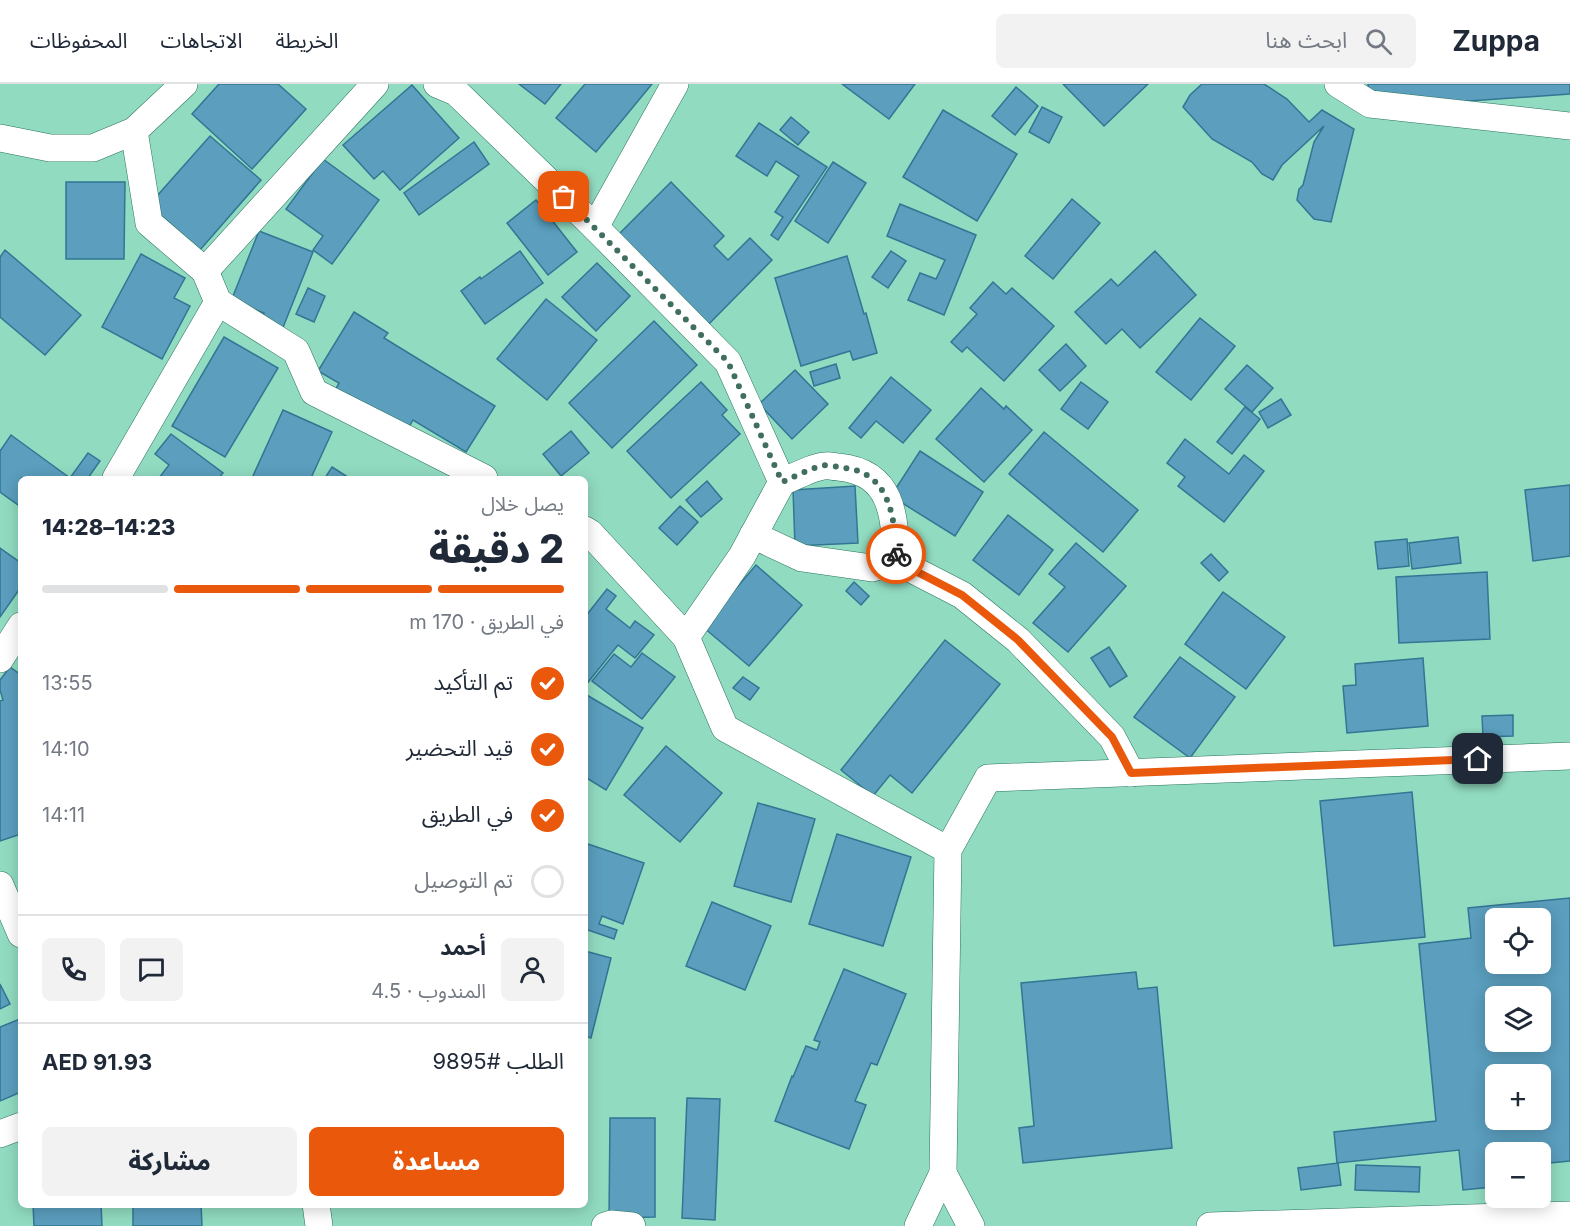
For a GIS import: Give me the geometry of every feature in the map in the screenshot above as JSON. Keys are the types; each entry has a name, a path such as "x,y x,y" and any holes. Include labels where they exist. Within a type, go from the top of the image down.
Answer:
{"street":[{"path":"0,138 50,148 93,147 134,131 184,84"},
{"path":"205,271 375,84"},
{"path":"595,227 675,84"},
{"path":"1338,84 1370,104 1570,126"},
{"path":"448,87 595,227 728,362 782,482"},
{"path":"134,131 149,223 205,271 218,302 296,351 314,392 480,476"},
{"path":"117,476 218,302"},
{"path":"686,637 742,556 782,482 823,465 854,469 872,479 884,492 892,511 896,536 896,561"},
{"path":"588,532 686,637 725,728 948,850"},
{"path":"753,535 802,558 872,568 896,561 962,595 1018,640 1112,737 1131,773"},
{"path":"918,1226 944,1173 948,850 988,778 1570,756"},
{"path":"0,885 18,927"},
{"path":"0,1134 18,1127"},
{"path":"944,1173 971,1226"},
{"path":"317,1208 319,1226"},
{"path":"1210,1226 1570,1215"},
{"path":"605,1226 611,1224 632,1226"}],"building":[{"path":"219,84 278,84 306,109 252,169 192,114"},
{"path":"519,84 561,84 545,104"},
{"path":"585,84 652,84 596,152 556,118"},
{"path":"842,84 915,84 889,119"},
{"path":"1063,84 1148,84 1104,126"},
{"path":"1202,84 1264,84 1287,99 1309,122 1322,110 1354,129 1331,222 1314,219 1297,200 1314,142 1324,126 1282,165 1273,180 1262,174 1252,162 1212,139 1183,107 1190,95"},
{"path":"1368,84 1570,84 1570,94 1369,108"},
{"path":"412,85 459,138 400,190 383,171 374,179 343,145"},
{"path":"1016,87 1038,106 1015,135 992,116"},
{"path":"1042,107 1062,117 1049,143 1029,132"},
{"path":"943,110 1017,154 977,221 903,177"},
{"path":"791,117 809,132 798,145 780,130"},
{"path":"759,123 827,167 778,240 771,235 783,217 775,212 799,176 776,161 767,176 736,156"},
{"path":"210,136 261,180 200,250 149,205"},
{"path":"474,142 489,164 419,215 404,193"},
{"path":"323,159 379,200 332,264 313,250 323,236 286,209"},
{"path":"833,162 866,183 828,243 795,221"},
{"path":"66,182 125,182 124,259 66,259"},
{"path":"671,182 724,236 714,246 728,260 750,238 772,260 707,326 615,238"},
{"path":"1072,199 1100,223 1053,279 1025,256"},
{"path":"536,200 577,252 548,275 507,223"},
{"path":"900,204 976,235 944,315 908,300 920,273 936,279 945,260 887,236"},
{"path":"259,231 313,252 280,335 259,326 264,313 231,301"},
{"path":"5,250 81,315 45,355 0,317 0,257"},
{"path":"520,251 543,283 485,324 461,291"},
{"path":"891,251 906,261 888,288 872,277"},
{"path":"1155,251 1196,295 1140,348 1122,329 1106,344 1075,312 1111,279 1118,286"},
{"path":"141,254 185,278 174,298 190,306 162,359 102,327"},
{"path":"847,256 877,353 853,360 850,351 801,366 775,278"},
{"path":"597,263 630,296 596,331 562,297"},
{"path":"993,282 1006,294 1012,288 1054,326 1004,381 967,347 962,352 951,342 977,314 970,308"},
{"path":"308,288 325,296 314,322 296,314"},
{"path":"546,299 597,340 547,400 497,359"},
{"path":"354,312 388,333 384,338 495,406 466,452 413,420 405,434 334,392 339,383 318,371"},
{"path":"1200,318 1235,346 1191,400 1156,372"},
{"path":"654,321 697,365 612,448 569,403"},
{"path":"224,337 278,368 225,457 172,426"},
{"path":"1066,344 1086,366 1060,391 1039,370"},
{"path":"836,364 840,378 814,386 810,372"},
{"path":"1247,365 1273,388 1252,412 1225,389"},
{"path":"795,370 828,404 792,439 759,404"},
{"path":"891,377 931,410 903,443 876,421 861,438 849,428"},
{"path":"701,382 727,410 722,415 740,434 671,498 627,451"},
{"path":"1081,382 1108,402 1088,429 1061,409"},
{"path":"981,388 1004,409 1006,406 1032,430 984,482 936,439"},
{"path":"1281,399 1291,415 1268,428 1259,412"},
{"path":"1245,407 1260,419 1232,454 1217,442"},
{"path":"283,410 332,432 312,476 253,476"},
{"path":"571,431 589,453 561,476 543,454"},
{"path":"1044,432 1138,510 1103,552 1009,474"},
{"path":"171,434 223,473 221,476 161,476 169,465 155,454"},
{"path":"11,435 67,476 18,476 18,505 0,492 0,451"},
{"path":"1185,439 1229,474 1244,455 1264,471 1224,522 1178,486 1185,477 1167,463"},
{"path":"920,451 983,492 955,536 891,496"},
{"path":"88,453 100,461 89,476 71,476"},
{"path":"332,467 346,476 326,476"},
{"path":"707,481 722,499 701,517 686,500"},
{"path":"1570,485 1570,556 1533,561 1525,490"},
{"path":"855,486 858,543 795,546 793,490"},
{"path":"680,506 698,522 677,545 659,528"},
{"path":"1008,515 1053,550 1019,595 973,560"},
{"path":"1458,537 1461,563 1412,569 1409,543"},
{"path":"1407,539 1409,566 1378,569 1375,542"},
{"path":"1076,543 1126,586 1068,652 1033,623 1065,587 1049,574"},
{"path":"0,548 18,561 18,591 0,617"},
{"path":"1211,554 1228,572 1219,581 1201,563"},
{"path":"756,565 802,605 749,666 703,627"},
{"path":"1487,572 1490,639 1399,643 1396,577"},
{"path":"854,582 869,596 861,605 846,591"},
{"path":"607,589 616,596 606,609 630,628 635,621 654,635 635,658 618,645 588,682 588,613"},
{"path":"1223,592 1285,637 1246,689 1185,644"},
{"path":"945,640 1000,684 912,793 890,775 873,796 841,770"},
{"path":"1109,647 1127,676 1110,687 1091,658"},
{"path":"642,653 675,677 642,719 592,681 614,654 631,667"},
{"path":"1180,657 1235,697 1190,758 1134,717"},
{"path":"1423,658 1428,726 1347,733 1343,686 1356,685 1355,664"},
{"path":"10,667 18,673 18,835 0,841 0,701 3,700 0,680"},
{"path":"743,677 759,688 750,700 733,688"},
{"path":"588,696 643,728 606,790 588,779"},
{"path":"1513,715 1513,736 1483,737 1482,716"},
{"path":"666,746 722,793 680,842 624,795"},
{"path":"1412,792 1425,937 1334,946 1320,801"},
{"path":"758,803 815,819 791,902 734,886"},
{"path":"837,834 911,857 883,946 809,924"},
{"path":"588,844 644,863 623,924 602,916 599,924 617,930 614,939 588,930"},
{"path":"1570,898 1570,1161 1551,1163 1551,1142 1485,1142 1485,1188 1463,1190 1459,1150 1337,1163 1334,1132 1436,1121 1419,944 1471,938 1468,908"},
{"path":"712,902 771,926 745,990 686,966"},
{"path":"588,952 611,958 591,1038 588,1037"},
{"path":"844,969 906,994 877,1065 871,1063 855,1101 866,1105 849,1149 775,1121 806,1046 817,1050 820,1042 814,1040"},
{"path":"1136,972 1138,989 1157,987 1172,1148 1023,1163 1019,1128 1034,1126 1021,983"},
{"path":"0,984 10,1004 0,1009"},
{"path":"18,1020 18,1093 0,1101 0,1027"},
{"path":"687,1098 720,1099 715,1220 682,1218"},
{"path":"610,1118 655,1118 655,1217 609,1218"},
{"path":"1338,1163 1341,1185 1301,1190 1298,1168"},
{"path":"1356,1165 1420,1167 1419,1192 1355,1190"},
{"path":"33,1208 101,1208 102,1226 34,1226"},
{"path":"133,1208 201,1208 202,1226 133,1226"}],"way so far":[{"path":"564,197 728,362 782,482 823,465 854,469 872,479 884,492 892,511 896,554"}],"route":[{"path":"896,554 896,561 962,595 1018,640 1112,737 1131,773 1478,759"}]}
